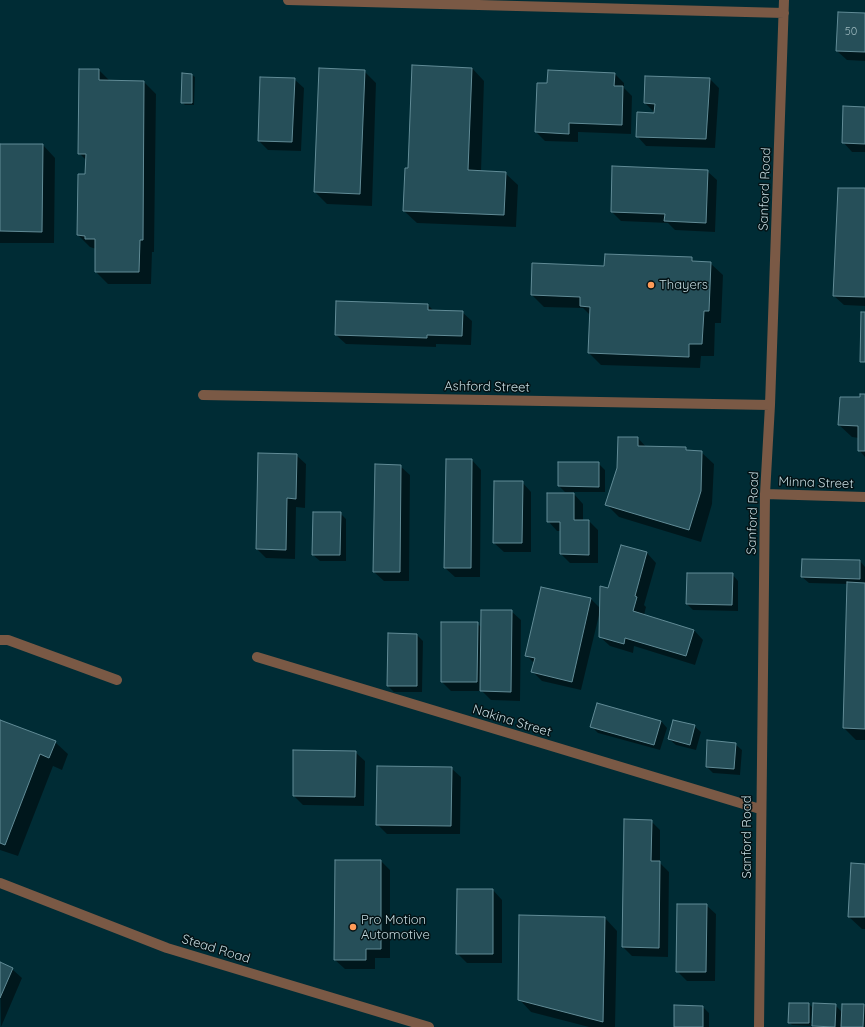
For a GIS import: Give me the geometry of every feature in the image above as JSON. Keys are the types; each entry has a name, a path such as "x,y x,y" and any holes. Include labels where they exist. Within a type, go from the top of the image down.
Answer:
{"street":[{"path":"288,0 784,13"},
{"name":"Sanford Road","path":"759,1027 760,809 765,494 770,405 784,0"},
{"name":"Ashford Street","path":"203,394 770,405"},
{"name":"Minna Street","path":"765,494 865,497"},
{"path":"0,640 8,640 117,680"},
{"name":"Nakina Street","path":"257,657 760,809"},
{"name":"Stead Road","path":"0,884 167,948 429,1027"}],"building":[{"path":"838,12 865,13 865,52 836,51"},
{"path":"412,65 472,68 468,170 506,172 504,215 403,211 405,168 408,168"},
{"path":"319,68 365,70 360,194 314,192"},
{"path":"79,69 99,69 99,80 144,81 143,240 140,240 139,272 95,272 95,239 85,239 85,236 77,235 78,174 85,174 86,154 78,154"},
{"path":"548,70 615,73 614,86 623,86 622,125 569,123 569,134 535,132 537,83 547,83"},
{"path":"182,73 192,74 192,103 181,103"},
{"path":"645,76 710,78 706,139 636,137 637,112 654,113 655,104 644,103"},
{"path":"260,77 295,78 292,142 258,141"},
{"path":"843,106 865,107 865,144 842,143"},
{"path":"0,144 43,144 42,232 0,231"},
{"path":"612,166 708,170 706,223 664,221 665,214 611,212"},
{"path":"838,188 865,188 865,297 833,296"},
{"path":"605,254 692,257 692,261 711,262 709,311 704,311 702,344 689,344 689,357 588,353 590,307 580,306 580,297 531,295 532,263 604,266"},
{"path":"336,301 428,304 428,310 463,311 462,336 427,335 427,338 335,335"},
{"path":"861,312 865,312 865,362 860,362"},
{"path":"860,394 865,394 865,451 858,451 858,426 838,425 840,397 860,397"},
{"path":"618,437 638,437 638,446 686,447 686,450 702,451 701,491 689,530 605,505 617,468"},
{"path":"258,453 297,454 296,499 287,498 286,550 256,549"},
{"path":"446,459 472,459 471,568 444,568"},
{"path":"558,462 599,462 599,487 558,486"},
{"path":"375,464 401,465 400,572 373,572"},
{"path":"494,481 523,481 522,543 493,543"},
{"path":"547,493 574,493 574,520 589,520 589,555 560,554 560,522 547,522"},
{"path":"313,512 341,512 340,555 312,555"},
{"path":"621,545 647,552 635,596 637,597 633,611 694,630 686,656 625,638 624,644 599,637 600,586 608,588"},
{"path":"802,559 860,560 860,579 801,577"},
{"path":"687,573 733,573 732,605 686,604"},
{"path":"847,582 865,583 865,729 843,728"},
{"path":"541,587 591,598 572,682 531,672 535,658 525,656"},
{"path":"481,610 512,610 511,692 480,691"},
{"path":"441,622 478,622 477,682 441,682"},
{"path":"388,633 417,634 417,686 387,686"},
{"path":"597,703 661,721 654,745 590,727"},
{"path":"0,720 56,741 49,758 40,754 5,845 0,843"},
{"path":"673,720 695,725 690,745 668,739"},
{"path":"707,740 736,743 734,769 706,767"},
{"path":"293,750 356,751 355,797 293,796"},
{"path":"377,766 452,767 451,826 376,825"},
{"path":"624,819 652,820 651,861 660,861 659,948 622,947"},
{"path":"335,860 381,860 381,949 366,949 366,960 334,960"},
{"path":"851,863 865,864 865,917 848,917"},
{"path":"457,889 493,889 493,954 456,954"},
{"path":"677,904 707,904 706,972 676,972"},
{"path":"519,915 605,917 603,1022 518,1000"},
{"path":"0,962 13,968 0,998"},
{"path":"789,1003 809,1003 809,1023 788,1023"},
{"path":"813,1003 836,1004 835,1027 812,1026"},
{"path":"842,1004 864,1004 863,1027 841,1027"},
{"path":"674,1005 703,1006 703,1027 674,1027"}],"place":[{"name":"Thayers","path":"651,285"},
{"name":"Pro Motion Automotive","path":"353,927"}]}
